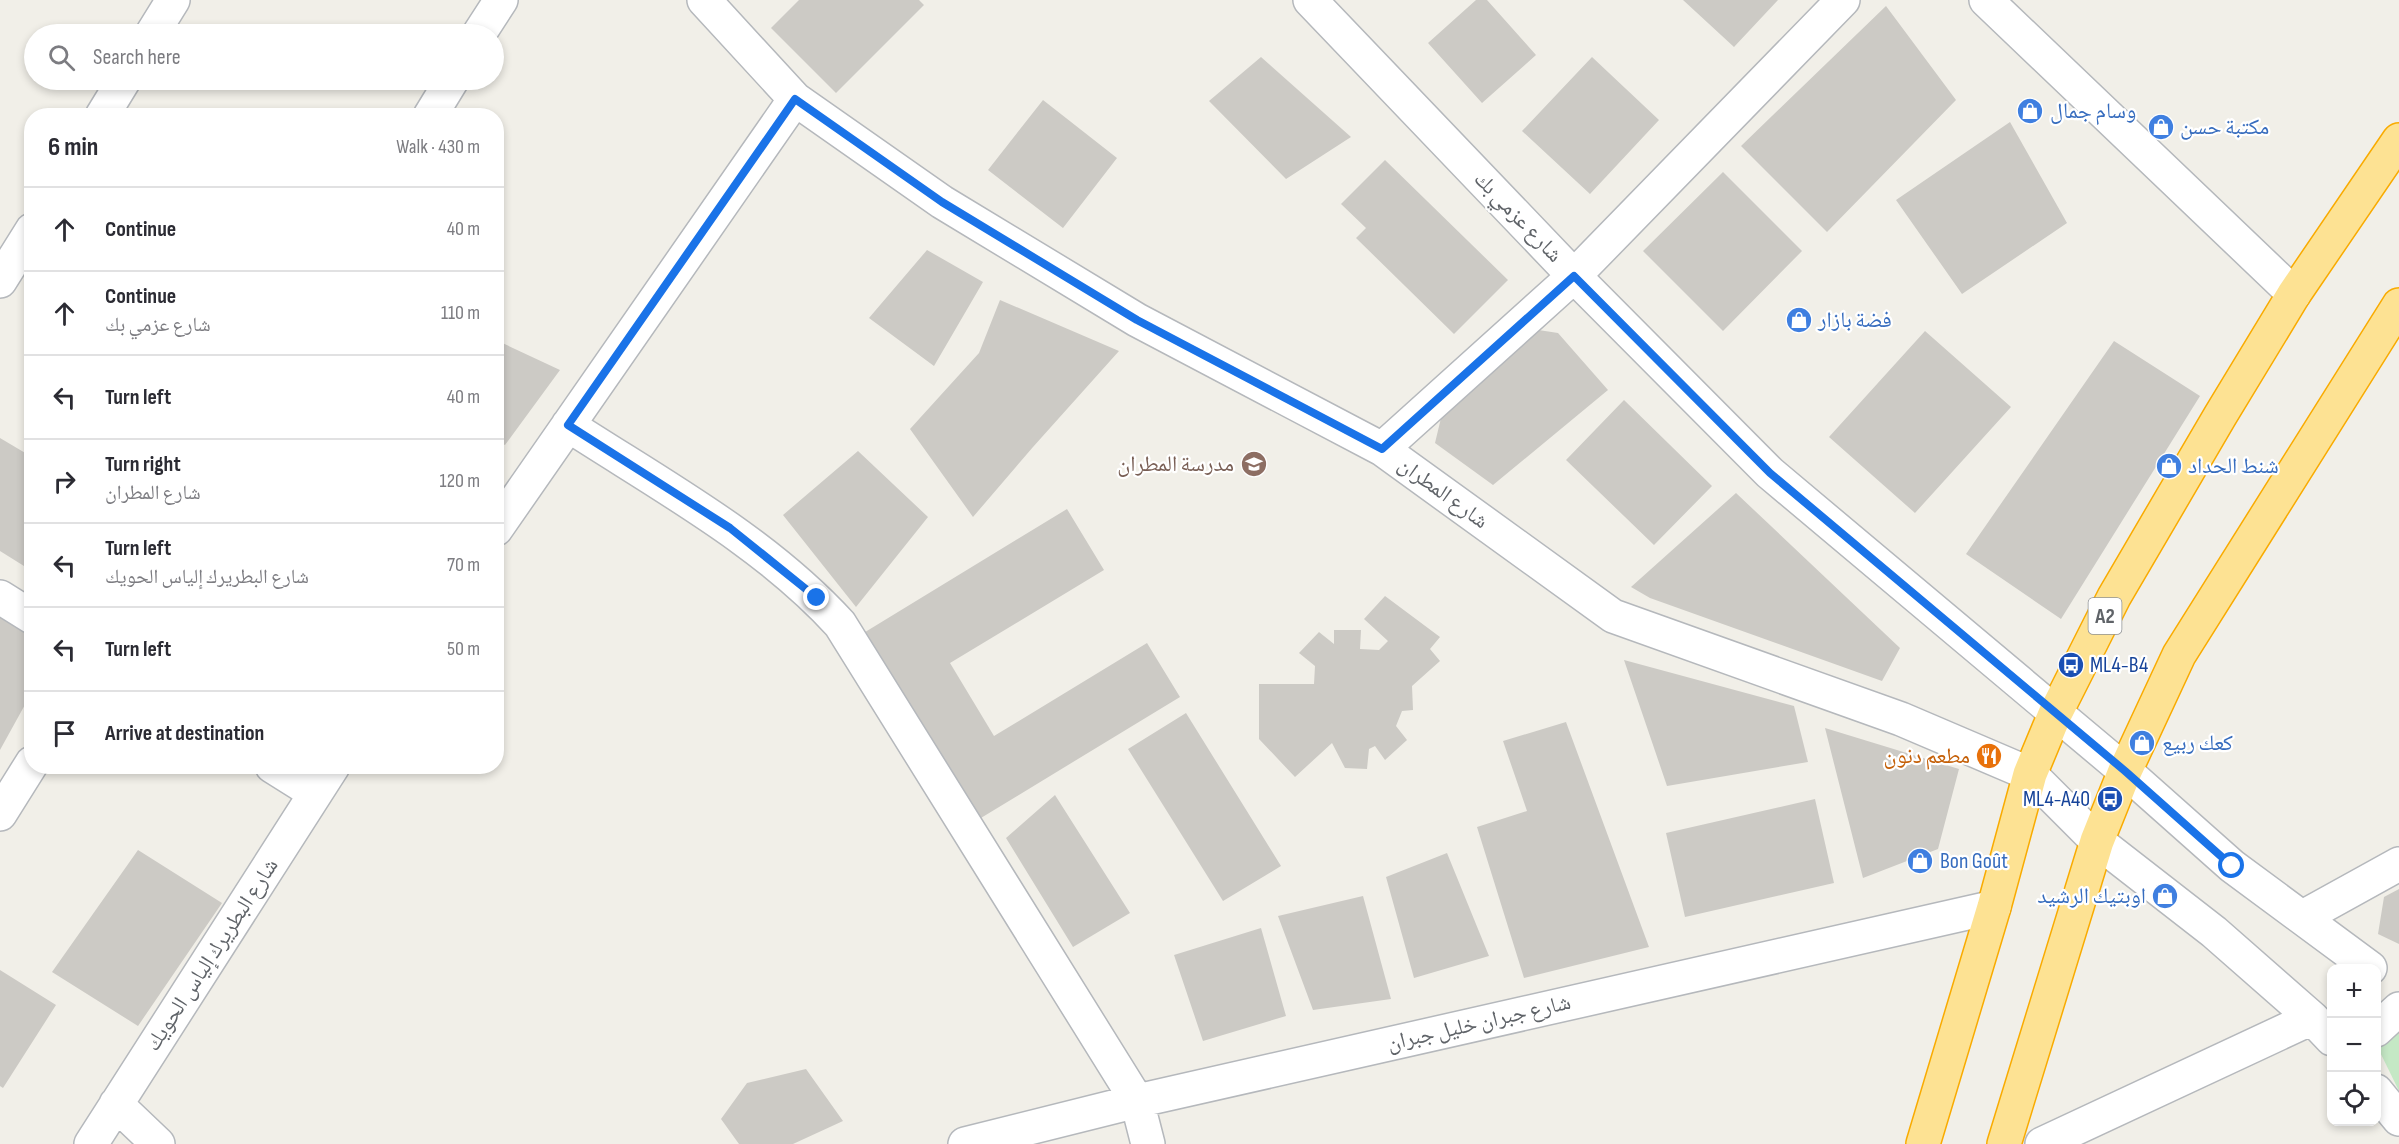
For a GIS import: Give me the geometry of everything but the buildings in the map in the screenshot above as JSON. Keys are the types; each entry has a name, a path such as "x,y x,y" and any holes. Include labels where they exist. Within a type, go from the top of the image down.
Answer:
{"highway":[{"name":"A2","path":"1923,1144 1994,907 2030,774 2055,714 2114,597 2294,294 2399,140"},
{"path":"2004,1144 2097,841 2125,771 2179,655 2399,305"}],"street":[{"path":"158,24 173,0"},
{"path":"485,24 501,0"},
{"name":"شارع المطران","path":"704,0 795,99 942,202 1137,320 1382,449 1613,616 1901,719 2030,774 2097,841 2214,932 2322,1029"},
{"name":"شارع عزمي بك","path":"1310,0 1574,276 1770,473 2125,771 2232,866 2364,964"},
{"path":"1382,449 1574,276 1843,0"},
{"path":"1986,0 2294,294"},
{"path":"107,108 118,90"},
{"path":"435,108 446,90"},
{"path":"504,517 795,99"},
{"path":"0,281 24,243"},
{"path":"568,425 730,528 817,598 840,624 1137,1101 1148,1144"},
{"path":"0,597 24,612"},
{"path":"0,814 25,774"},
{"path":"285,774 315,793"},
{"name":"شارع البطريرك إلياس الحويك","path":"91,1144 328,774"},
{"path":"2303,917 2399,864"},
{"name":"شارع جبران خليل جبران","path":"965,1144 1137,1101 1994,907"},
{"path":"2381,978 2399,991"},
{"path":"2381,1025 2399,1009"},
{"path":"2042,1144 2322,1029"},
{"path":"2381,1097 2399,1119"},
{"path":"116,1104 158,1144"}],"green space":[{"path":"2395,1030 2399,1032 2399,1091 2381,1054 2381,1042"}],"place":[{"name":"وسام جمال","path":"2030,111"},
{"name":"مكتبة حسن","path":"2161,127"},
{"name":"فضة بازار","path":"1799,320"},
{"name":"مدرسة المطران","path":"1254,464"},
{"name":"شنط الحداد","path":"2169,466"},
{"name":"ML4-B4","path":"2071,665"},
{"name":"كعك ربيع","path":"2142,743"},
{"name":"مطعم دنون","path":"1989,756"},
{"name":"ML4-A40","path":"2110,799"},
{"name":"Bon Goût","path":"1920,861"},
{"name":"اوبتيك الرشيد","path":"2165,896"}],"route":[{"path":"817,598 730,528 568,425 795,99 942,202 1137,320 1382,449 1574,276 1770,473 2125,771 2232,866"}]}
